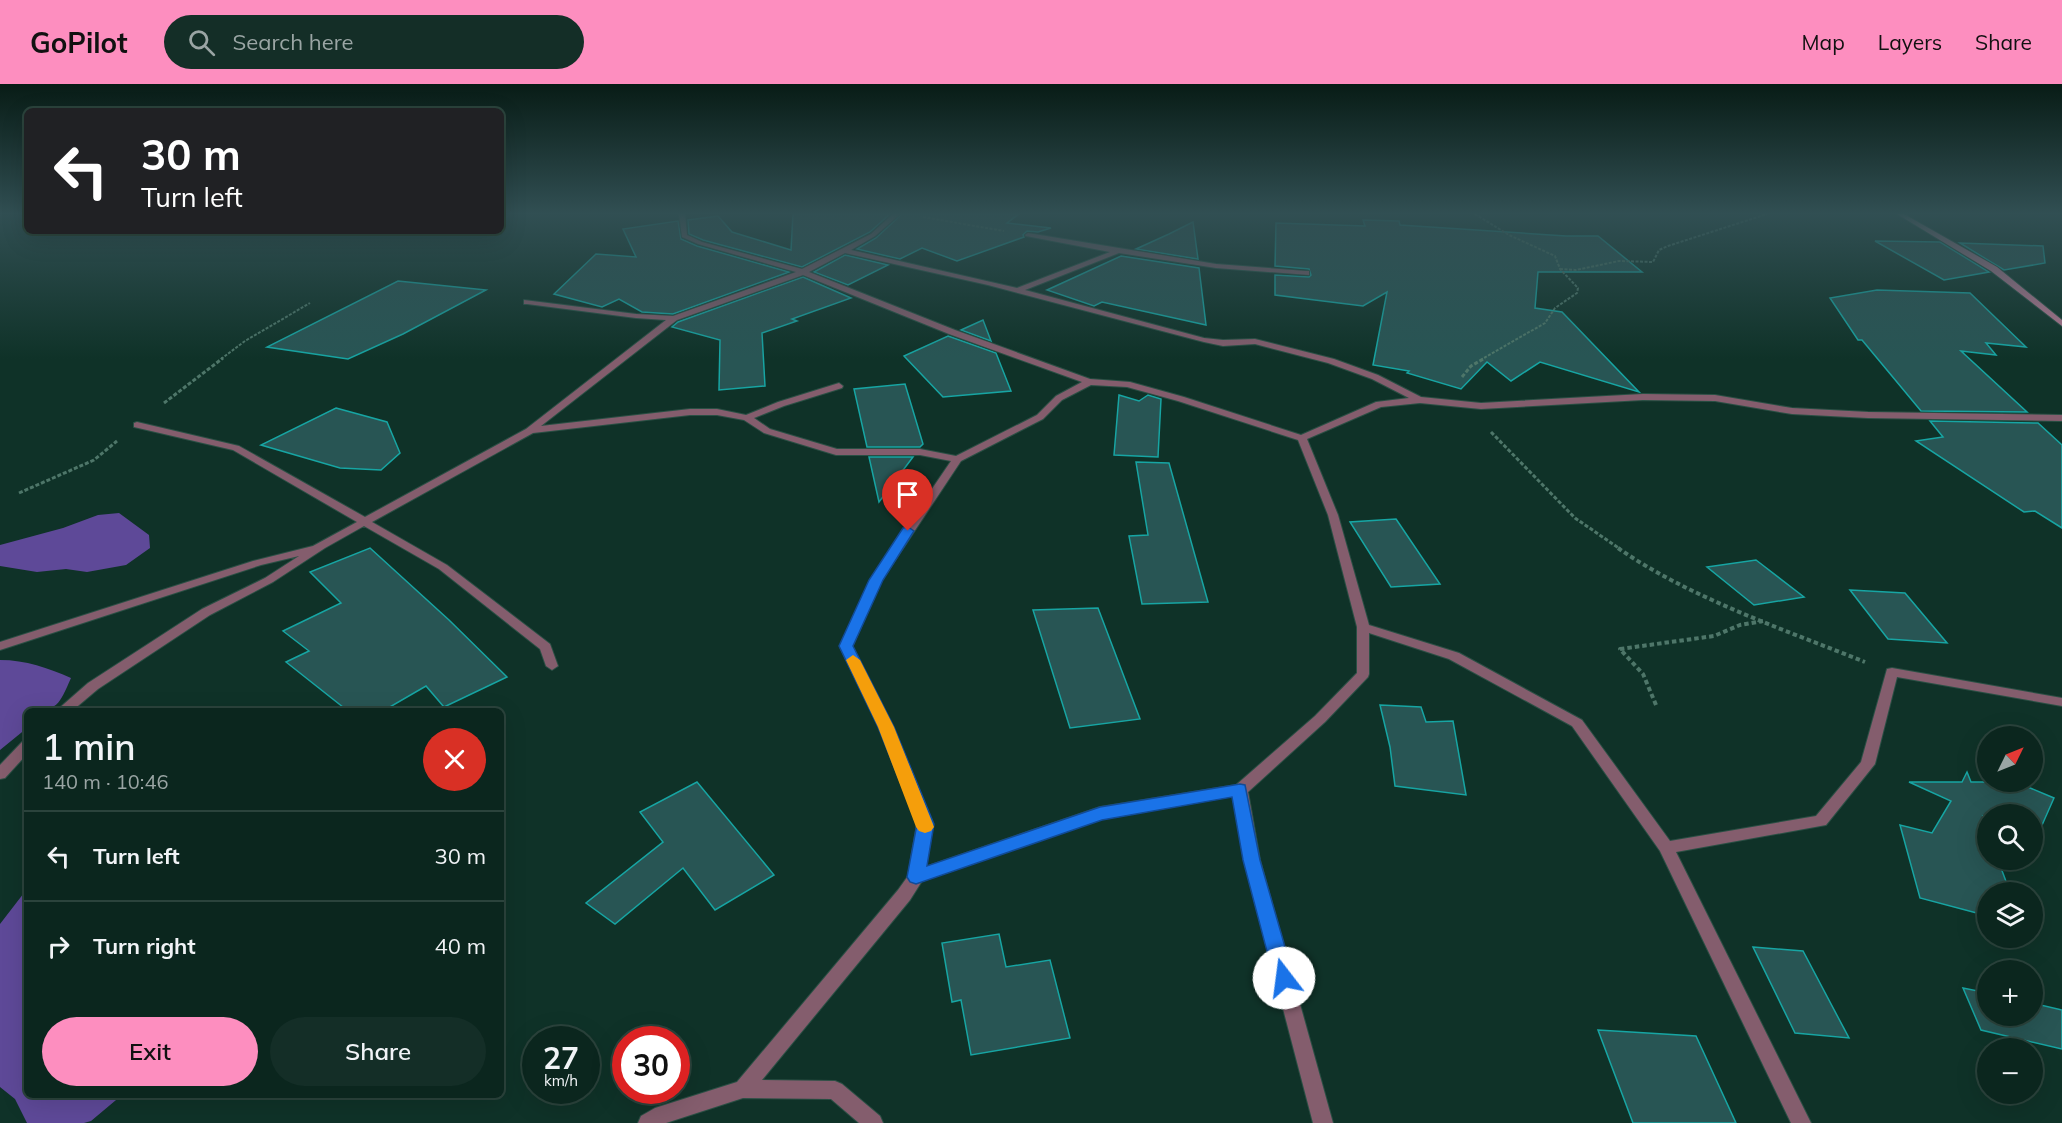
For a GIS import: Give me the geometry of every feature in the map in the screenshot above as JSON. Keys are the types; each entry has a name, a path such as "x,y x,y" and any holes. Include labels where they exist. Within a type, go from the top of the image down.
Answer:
{"main road":[{"path":"1983,262 2062,324"}],"street":[{"path":"769,262 803,272 972,340 1089,382 1127,384 1302,438 1379,404 1420,400 1481,406 1643,397 1715,398 1792,411 1868,415 2062,418"},
{"path":"67,708 93,686 206,612 269,580 321,546 529,431 674,318 803,272 820,262"},
{"path":"896,262 1122,317 1204,340 1223,343 1255,341 1331,361 1375,377 1420,400"},
{"path":"1017,291 1089,262"},
{"path":"1193,262 1306,273"},
{"path":"527,302 636,316 674,318"},
{"path":"743,1089 904,895 916,877 925,824 886,727 846,646 876,580 957,459 1040,417 1059,398 1089,382"},
{"path":"747,418 781,404 839,386"},
{"path":"529,431 692,410 724,411 747,418 767,431 836,452 920,452 957,459"},
{"path":"137,425 236,448 443,567 546,647 552,666"},
{"path":"916,877 1100,813 1240,790 1320,719 1364,674 1364,627 1333,515 1302,438"},
{"path":"0,646 257,563 321,546"},
{"path":"1364,627 1454,656 1577,723 1666,848 1801,1123"},
{"path":"1666,848 1821,821 1868,764 1892,672 2062,702"},
{"path":"0,774 24,748"},
{"path":"1240,790 1252,860 1323,1123"},
{"path":"648,1123 662,1115 743,1089 835,1090 873,1123"}],"path":[{"path":"1420,400 1457,382 1471,366 1545,323 1556,308 1577,293 1578,288 1560,269 1557,262"},
{"path":"1560,269 1576,270 1613,262"},
{"path":"1481,406 1471,414 1527,471 1591,529 1641,564 1763,621 1892,672"},
{"path":"1656,705 1652,686 1644,671 1620,648 1714,636 1740,625 1763,621"}],"shaded area":[{"path":"119,513 149,535 150,548 126,565 87,572 66,569 37,572 0,566 0,545 63,528 98,515"},
{"path":"0,660 37,665 71,678 56,705 51,708 24,708 24,730 0,750"},
{"path":"24,893 24,1098 118,1098 91,1121 27,1123 15,1099 0,1087 0,924"}],"building":[{"path":"587,262 755,262 789,272 673,314 642,312 619,299 602,307 554,294"},
{"path":"785,262 811,262 802,267"},
{"path":"831,262 877,262 888,265 848,285 814,272"},
{"path":"1107,262 1163,262 1199,268 1206,325 1102,302 1094,306 1047,290"},
{"path":"1275,262 1630,262 1642,272 1538,272 1535,308 1562,312 1639,392 1540,362 1511,381 1487,362 1461,389 1407,373 1409,371 1373,365 1387,292 1363,306 1275,295 1275,275 1309,277 1311,275 1309,269 1275,266"},
{"path":"1913,262 1973,262 1989,272 1944,280"},
{"path":"1992,262 2045,262 2045,263 2004,270"},
{"path":"803,277 851,298 792,319 797,321 762,333 765,386 719,390 720,340 672,327 678,322"},
{"path":"398,281 486,290 403,334 348,359 267,347"},
{"path":"1877,290 1970,293 2026,347 1986,343 1996,355 1961,351 2027,412 1921,411 1862,340 1858,340 1830,298"},
{"path":"983,320 991,341 961,330"},
{"path":"948,336 996,353 1011,391 943,397 904,356"},
{"path":"905,384 923,444 920,447 867,447 854,389"},
{"path":"1119,395 1139,401 1148,395 1161,399 1158,457 1114,455"},
{"path":"336,408 387,422 400,453 381,470 340,468 261,445"},
{"path":"1930,421 2038,423 2062,445 2062,528 2035,511 2024,512 1916,441 1943,437"},
{"path":"869,457 913,457 879,502"},
{"path":"1136,462 1169,463 1208,602 1142,604 1129,536 1148,535"},
{"path":"1396,519 1440,584 1391,587 1350,522"},
{"path":"370,548 507,677 444,707 426,686 388,708 344,708 286,662 309,651 283,631 341,603 310,572"},
{"path":"1756,560 1804,597 1754,605 1707,567"},
{"path":"1850,590 1905,593 1947,643 1888,639"},
{"path":"1098,608 1140,719 1070,728 1033,610"},
{"path":"1380,705 1421,707 1426,722 1453,721 1466,795 1395,786 1390,747"},
{"path":"1967,772 1971,782 1977,782 1977,792 2040,792 2054,798 2043,823 2043,804 1977,804 1977,870 2002,870 2006,882 1977,882 1977,913 1920,898 1900,825 1932,833 1951,801 1909,782 1962,782"},
{"path":"697,782 774,875 715,910 683,868 615,924 586,903 663,842 640,812"},
{"path":"999,934 1006,967 1050,960 1070,1038 971,1055 961,1000 952,1002 942,943"},
{"path":"1753,947 1803,951 1849,1038 1795,1033"},
{"path":"1963,988 1977,991 1977,1021"},
{"path":"2043,1006 2062,1010 2062,1049 2043,1045 2043,1038 2015,1038 1981,1030 1979,1026 2043,1026"},
{"path":"1598,1030 1696,1036 1736,1123 1633,1123"}],"slow traffic":[{"path":"853,660 886,727 925,827"}],"route":[{"path":"908,531 876,580 846,646 886,727 925,824 916,877 1100,813 1240,790 1252,860 1284,978"}]}
